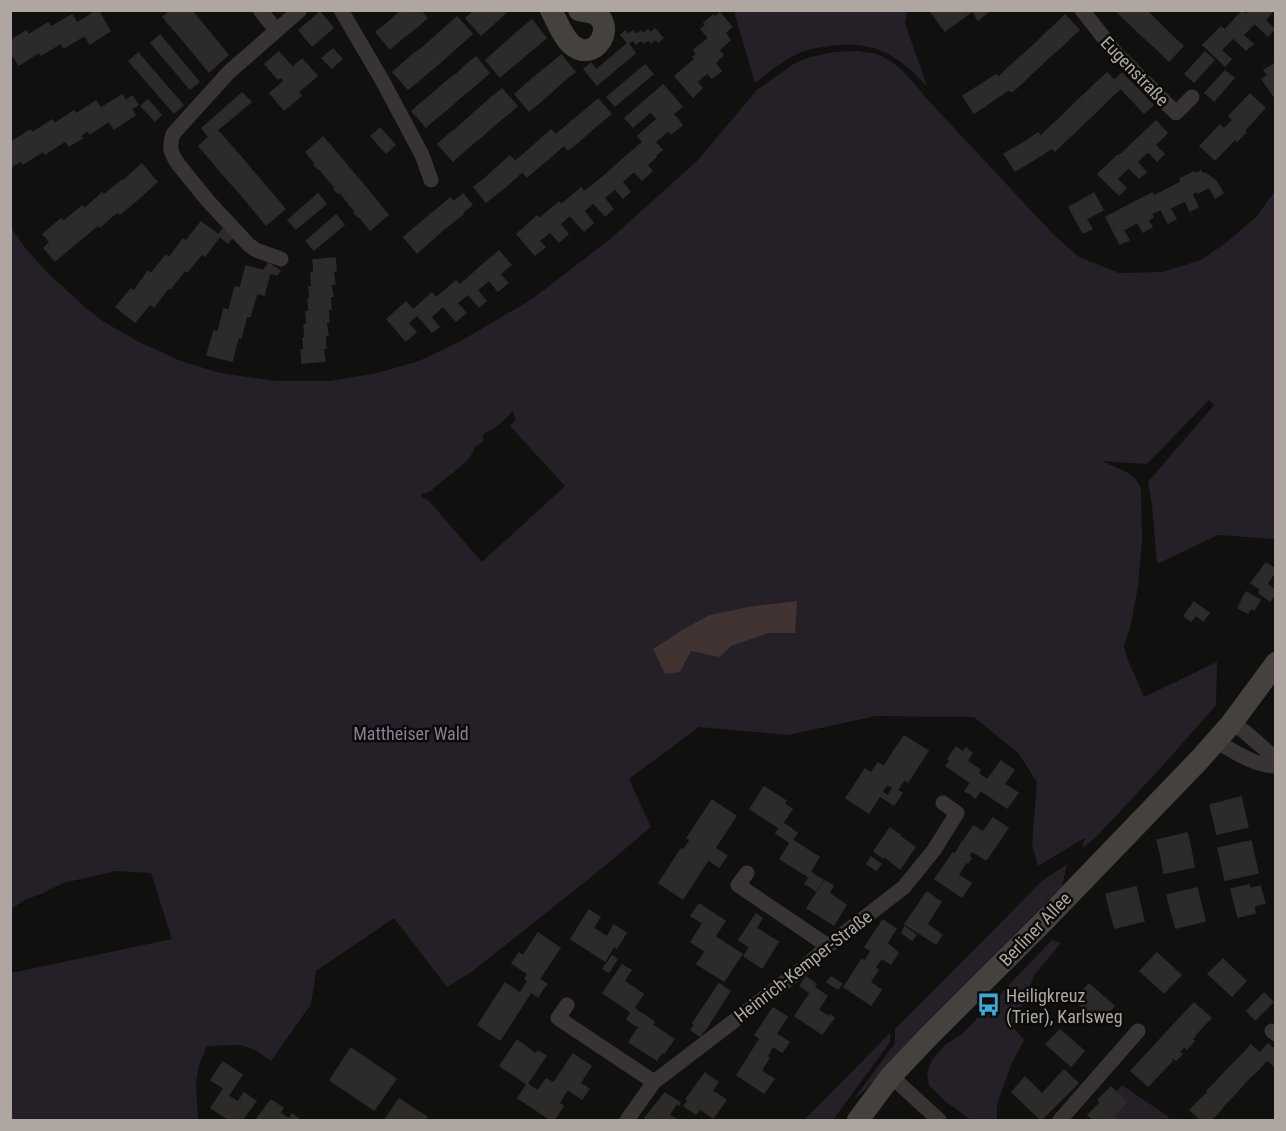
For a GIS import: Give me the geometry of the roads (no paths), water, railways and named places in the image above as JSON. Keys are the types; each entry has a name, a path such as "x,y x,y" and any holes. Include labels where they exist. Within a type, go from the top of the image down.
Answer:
{"street":[{"path":"260,10 276,30"},
{"path":"281,259 256,250 243,238 189,179 173,157 170,147 173,134 229,72 300,10"},
{"path":"341,10 422,155 431,180"},
{"path":"551,10 567,39 576,47 588,50 602,40 603,26 595,14 579,10"},
{"name":"Eugenstraße","path":"1082,10 1115,52 1176,113 1192,97"},
{"name":"Berliner Allee","path":"858,1120 891,1076 927,1037 1046,919 1200,759 1231,724 1275,663"},
{"path":"1231,724 1244,730 1275,759"},
{"path":"1216,741 1244,758 1263,765 1275,766"},
{"name":"Heinrich-Kemper-Straße","path":"627,1120 654,1082 802,969 904,886 934,850 957,813 943,803"},
{"path":"747,873 738,885 828,946"},
{"path":"567,1005 558,1018 654,1082"},
{"path":"1060,1120 1138,1031"},
{"path":"891,1076 939,1120"}],"place":[{"name":"Heiligkreuz (Trier), Karlsweg","path":"988,1005"}],"park label":[{"name":"Mattheiser Wald","path":"411,733"}]}
